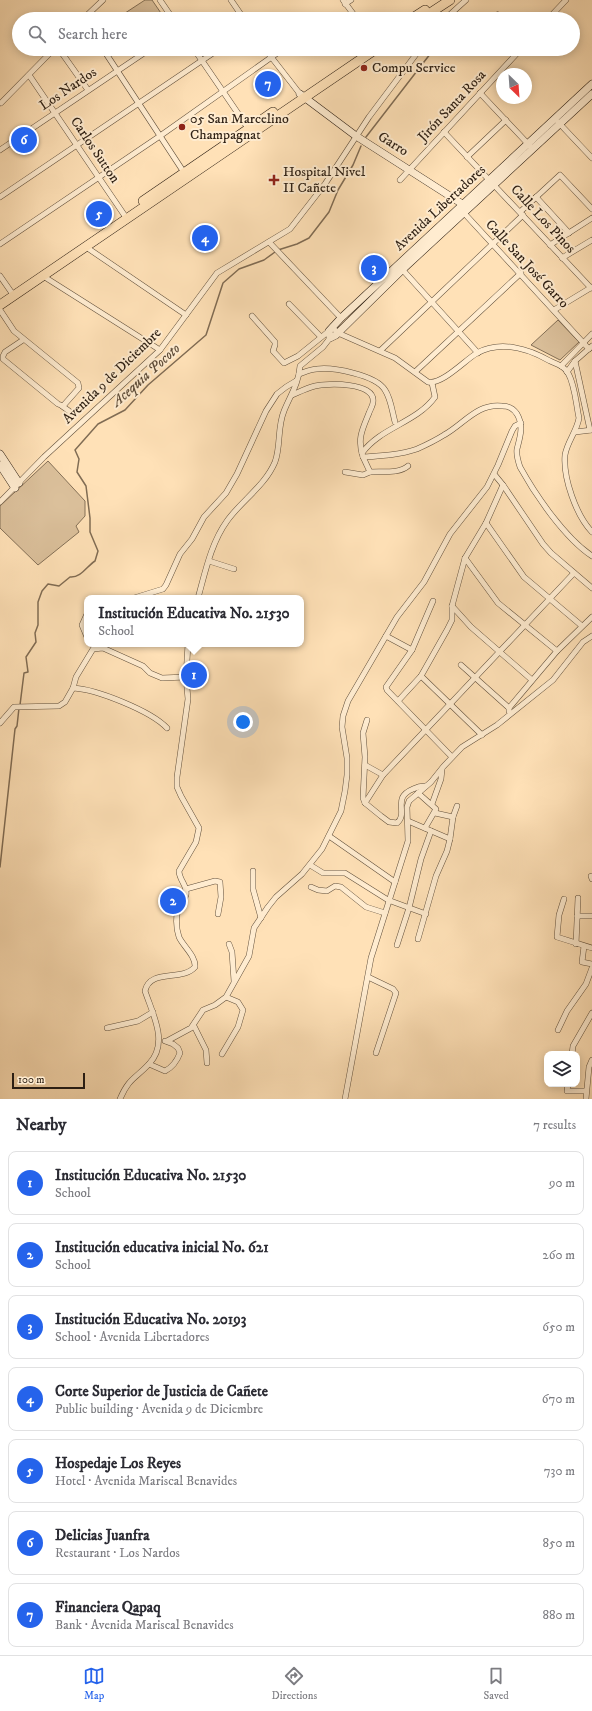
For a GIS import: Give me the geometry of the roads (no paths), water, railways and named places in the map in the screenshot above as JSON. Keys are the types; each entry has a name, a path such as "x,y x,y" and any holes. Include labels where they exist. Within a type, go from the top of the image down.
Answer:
{"highway":[{"path":"421,12 439,0"},
{"path":"432,12 450,0"},
{"path":"303,96 357,56"},
{"path":"0,305 12,294 250,131 365,56"},
{"path":"0,298 12,294 43,276 86,247 126,217"}],"street":[{"path":"90,12 103,0"},
{"path":"160,0 168,12"},
{"path":"231,0 239,12"},
{"path":"351,0 344,2 352,12"},
{"path":"453,12 466,0"},
{"path":"555,12 566,0"},
{"path":"1,103 47,56"},
{"path":"64,56 88,90"},
{"path":"107,56 186,176"},
{"name":"Los Nardos","path":"0,150 140,56"},
{"path":"199,56 250,131"},
{"path":"0,197 209,56"},
{"path":"0,244 99,178 274,56"},
{"name":"Avenida 9 de Diciembre","path":"0,502 44,457 160,350 213,278 222,269 290,230 325,184 356,136 415,56"},
{"name":"Jirón Santa Rosa","path":"400,180 513,56"},
{"path":"271,58 303,96"},
{"name":"Carlos Sutton","path":"29,75 126,217"},
{"name":"Avenida Libertadores","path":"331,332 342,318 400,268 557,121 592,84"},
{"path":"480,92 530,146"},
{"name":"Avenida Libertadores","path":"557,121 592,94"},
{"name":"Garro","path":"303,96 356,136 410,170 465,208"},
{"path":"468,157 506,120"},
{"path":"557,121 592,158"},
{"name":"Calle Los Pinos","path":"444,132 591,287"},
{"path":"381,350 493,244 536,197 560,174 592,209"},
{"path":"536,197 570,233"},
{"name":"Calle San José Garro","path":"465,208 493,244 521,273 583,343 590,347"},
{"path":"550,245 592,218"},
{"path":"562,258 592,240"},
{"path":"269,242 342,318"},
{"path":"86,247 186,315"},
{"path":"400,268 478,353"},
{"name":"Avenida Libertadores","path":"331,332 338,333 400,268"},
{"path":"415,372 521,273"},
{"path":"0,276 12,294"},
{"path":"43,276 160,350"},
{"path":"554,310 591,287"},
{"path":"289,304 321,337"},
{"path":"0,310 14,331 23,340 78,383 79,388 62,406"},
{"path":"252,316 275,342 273,351 284,363 298,356 321,337 331,332"},
{"path":"199,595 214,545 227,521 260,485 268,475 275,462 278,451 280,423 284,410 292,395 300,366 323,348 331,332"},
{"path":"338,333 381,350 395,358 428,382 432,383 442,379 478,353 496,347 513,347 534,353 561,366 567,372 579,418 575,432 565,455 567,480 572,498 585,523 592,532"},
{"path":"561,366 592,334"},
{"path":"23,340 5,352 3,359 69,411"},
{"path":"567,372 575,361 590,347"},
{"path":"575,361 591,430 575,432"},
{"path":"299,374 316,369 324,369 363,375 374,379 380,383 390,400 395,422"},
{"path":"144,595 163,589 166,585 180,554 192,539 204,517 226,493 266,411 277,394 296,382"},
{"path":"362,455 374,439 411,418 428,406 435,397 432,383"},
{"path":"292,395 315,386 331,384 347,385 371,392 373,402 360,437 362,455 370,472"},
{"path":"362,455 404,452 416,449 444,436 467,418 486,406 508,406 513,409 521,423 521,439 517,450 520,467 557,522 578,545 592,556"},
{"path":"160,1041 167,1041 187,1031 194,1026 203,1010 215,1005 226,997 249,956 254,928 276,897 302,874 322,850 341,811 346,780 347,758 342,727 343,716 351,696 397,617 424,582 450,534 487,487 512,431 515,426 521,423"},
{"path":"0,454 17,485"},
{"path":"0,465 17,485"},
{"path":"345,472 363,475 370,472 398,470 408,466"},
{"path":"494,474 543,544 592,588"},
{"path":"398,701 421,676 452,620 452,606 465,558 486,523 503,485"},
{"path":"486,523 524,577 582,626"},
{"path":"465,558 498,602 556,651"},
{"path":"209,561 234,569"},
{"path":"365,803 383,775 574,573"},
{"path":"433,601 412,650 386,687 387,690 426,731 452,756"},
{"path":"452,606 471,627 532,680"},
{"path":"509,708 556,651 592,617"},
{"path":"84,620 82,624 84,629"},
{"path":"345,1099 371,958 388,900 408,841 408,807 410,801 431,782 452,756 462,747 482,735 553,680 592,630"},
{"path":"386,636 412,650"},
{"path":"583,642 592,636"},
{"path":"0,723 12,708 16,706 59,706 65,702 73,688 76,677 91,647 103,648 139,664 150,673 162,678 186,677"},
{"path":"120,1099 125,1087 149,1064 156,1054 160,1041 153,1012 146,992 147,986 150,981 157,978 187,973 195,967 196,964 180,937 177,920 177,911 186,895 186,889 179,871 196,842 199,828 177,787 177,777 188,699 186,677 188,647"},
{"path":"461,665 509,708 510,714"},
{"path":"421,676 482,735"},
{"path":"73,688 85,689 147,712 167,728"},
{"path":"367,720 363,733 365,765 362,794 365,803 389,822 397,823 401,817 401,800 404,794 414,788 425,786"},
{"path":"365,765 383,775"},
{"path":"432,804 441,779 443,767"},
{"path":"418,793 436,809 425,828"},
{"path":"418,939 436,876 447,851 453,817 457,806"},
{"path":"435,813 453,817"},
{"path":"408,821 450,838"},
{"path":"397,945 409,908 421,859 431,831"},
{"path":"329,836 395,882"},
{"path":"310,865 322,873 345,873 388,900 426,914"},
{"path":"254,871 253,889 261,918"},
{"path":"186,889 215,881 220,882 221,897 218,914"},
{"path":"311,887 318,890 327,891 335,886 340,887 366,907 385,913"},
{"path":"576,944 578,898"},
{"path":"564,899 558,915 558,939 592,948"},
{"path":"578,916 592,916"},
{"path":"229,944 232,952 234,981"},
{"path":"584,946 582,962 592,964"},
{"path":"558,1030 567,1011 586,984 592,968"},
{"path":"368,977 393,989 396,993 376,1053"},
{"path":"222,1054 238,1026 243,1010 238,1002 226,997"},
{"path":"107,1028 138,1021 153,1012"},
{"path":"572,1051 573,1046 592,1014"},
{"path":"194,1026 206,1050 207,1063"},
{"path":"149,1064 165,1071 177,1061 180,1053 178,1048 167,1041"},
{"path":"586,1099 586,1091 592,1060"},
{"path":"567,1087 566,1091 586,1091"}],"waterway":[{"name":"Acequia Pocoto","path":"366,137 429,56"},
{"name":"Acequia Pocoto","path":"278,250 297,244 309,238 329,212 338,190 353,165 361,146"},
{"name":"Acequia Pocoto","path":"20,705 24,673 28,672 26,657 36,642 35,633 38,625 38,602 42,591 48,584 59,586 70,577 81,574 95,561 98,551 90,532 90,518 86,486 77,472 79,459 75,450 98,424 125,410 148,385 206,335 223,283 239,269 264,260 275,252"},
{"name":"Acequia Pocoto","path":"0,867 15,729 17,726 19,708"}],"place":[{"name":"Compu Service","path":"364,68"},
{"name":"Financiera Qapaq","path":"268,84"},
{"name":"05 San Marcelino Champagnat","path":"182,127"},
{"name":"Delicias Juanfra","path":"24,140"},
{"name":"Hospital Nivel II Cañete","path":"274,180"},
{"name":"Hospedaje Los Reyes","path":"99,214"},
{"name":"Corte Superior de Justicia de Cañete","path":"205,238"},
{"name":"Institución Educativa No. 20193","path":"374,268"},
{"name":"Institución Educativa No. 21530","path":"194,675"},
{"name":"Institución educativa inicial No. 621","path":"173,901"}]}
